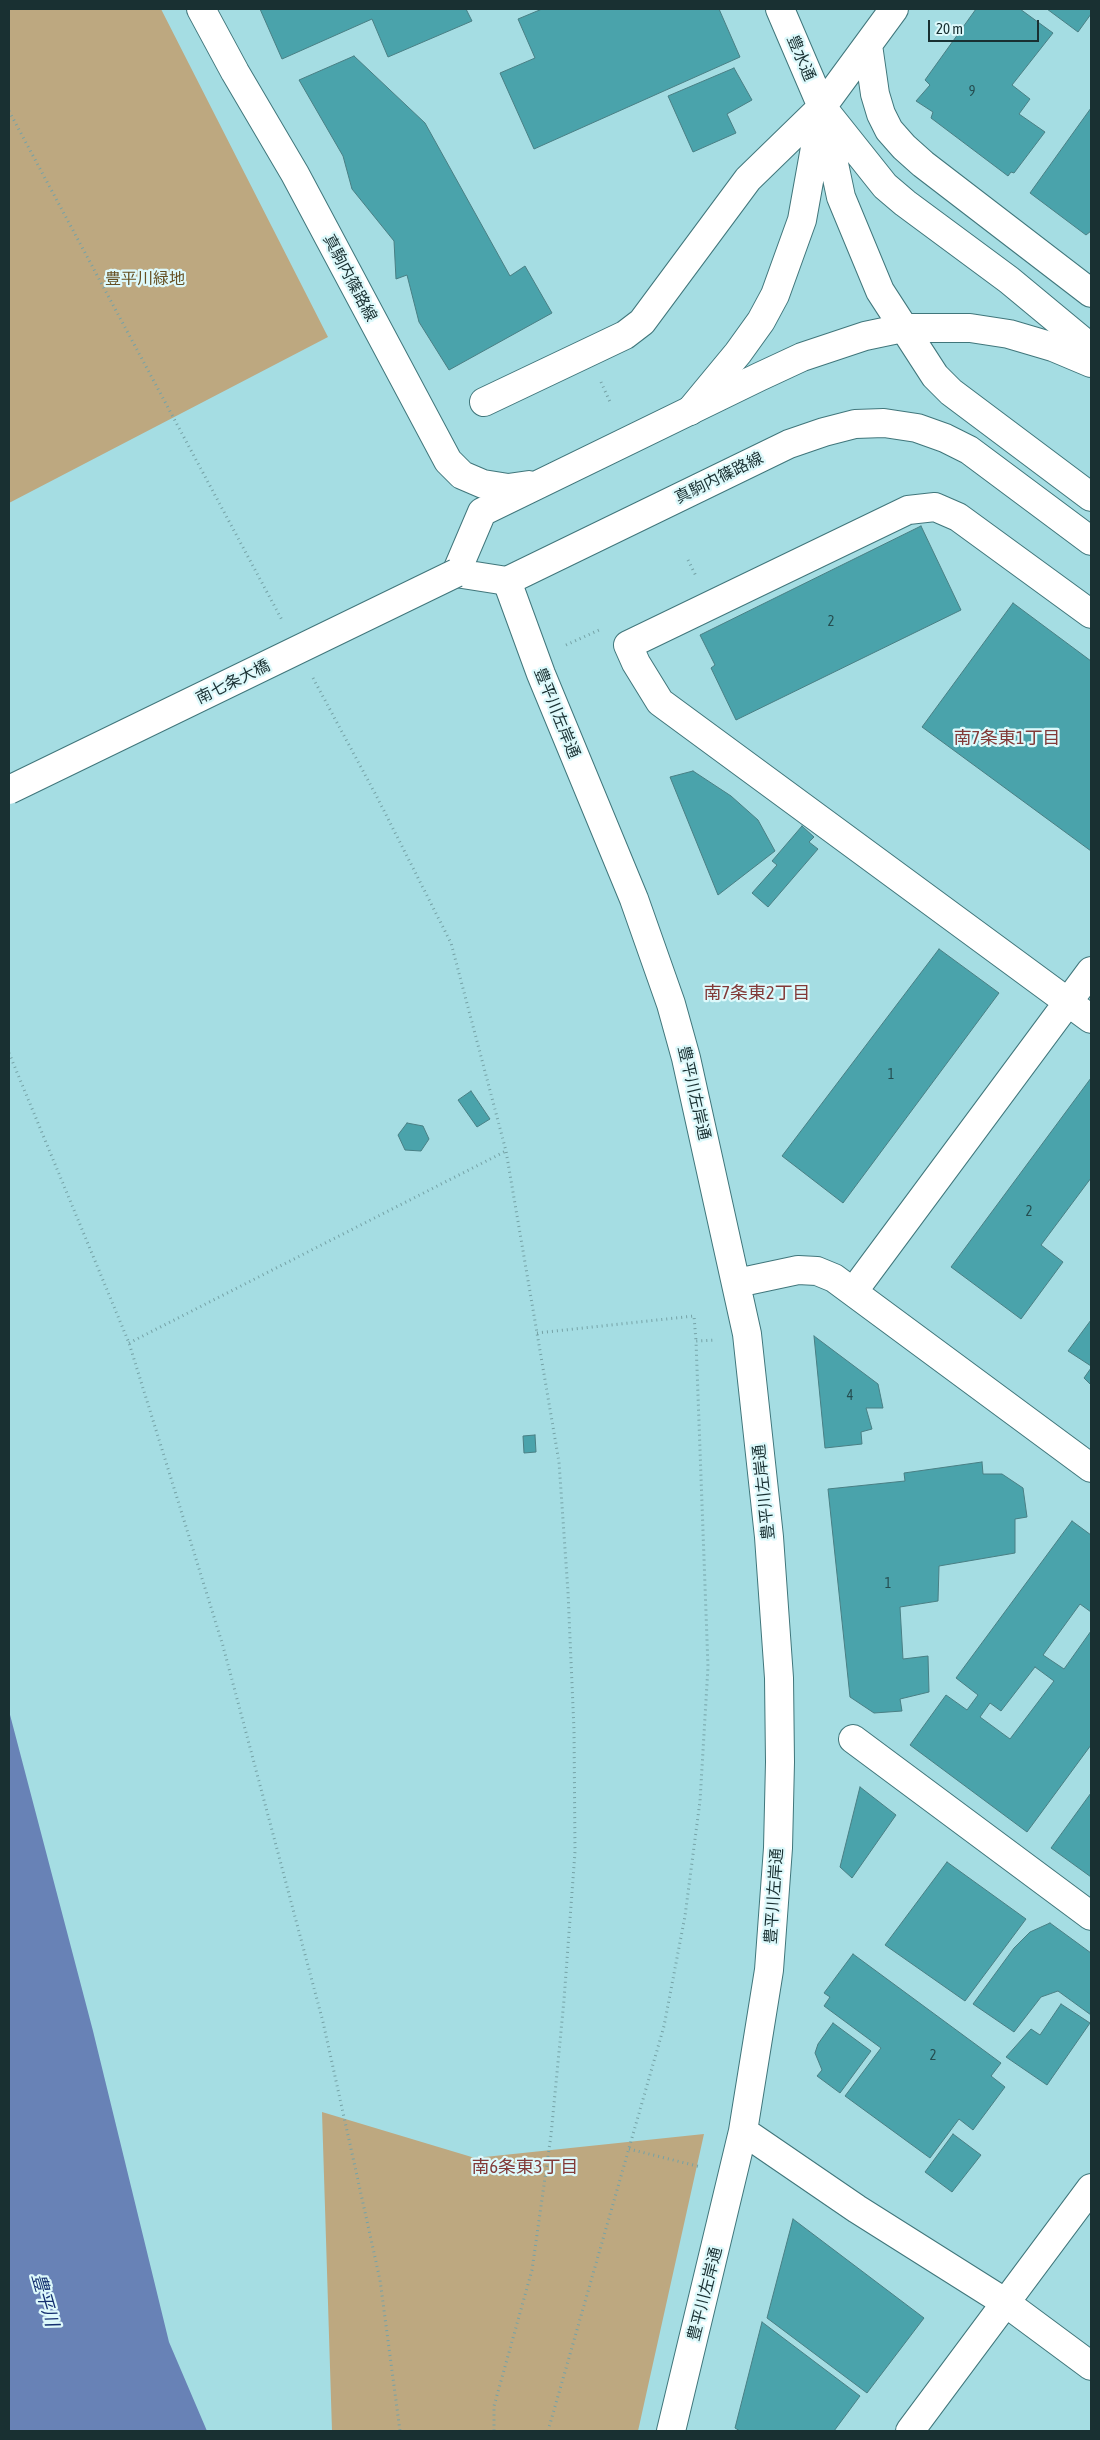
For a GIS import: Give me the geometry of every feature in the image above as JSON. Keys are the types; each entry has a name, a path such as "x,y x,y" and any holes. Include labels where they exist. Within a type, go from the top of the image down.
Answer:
{"street":[{"name":"真駒内篠路線","path":"201,9 235,72 295,174 448,461 462,474 483,484 508,488 540,484"},
{"name":"豊水通","path":"780,9 822,107"},
{"path":"484,402 625,335 642,322 748,179 822,107 894,9"},
{"path":"868,45 875,94 881,114 889,130 904,147 923,164 1091,293"},
{"path":"822,107 841,197 880,291 935,376 952,392 1091,497"},
{"path":"822,107 885,186 905,204 1009,280 1091,348"},
{"path":"690,410 761,321 775,295 802,220 822,107"},
{"name":"真駒内篠路線","path":"456,573 482,512 690,410 802,358 865,336 903,328 970,328 1009,334 1053,347 1091,363"},
{"name":"真駒内篠路線","path":"507,581 789,444 855,424 884,423 917,428 945,438 969,450 1091,541"},
{"path":"1091,614 958,517 935,507 908,510 628,645 636,663 660,702 1091,1019"},
{"path":"456,573 507,581"},
{"name":"南七条大橋","path":"9,790 456,573"},
{"name":"豊平川左岸通","path":"507,581 541,674 634,898 672,1004 686,1058 747,1334 768,1537 778,1678 780,1762 778,1848 769,1970 743,2131 671,2431"},
{"path":"853,1292 1091,971"},
{"path":"737,1283 798,1270 817,1271 834,1278 1091,1468"},
{"path":"853,1739 1091,1916"},
{"path":"743,2131 856,2209 1006,2302 1091,2366"},
{"path":"910,2431 1091,2188"}],"path":[{"path":"600,378 610,402"},
{"path":"688,560 698,581"},
{"path":"565,646 584,637"},
{"path":"9,1053 129,1343 223,1646 323,2022 380,2280 400,2431"},
{"path":"129,1343 506,1151 560,1471 572,1700 575,1852 564,2000 550,2145 532,2270 494,2406 494,2431"},
{"path":"537,1332 694,1316 708,1667 700,1801 685,1916 664,2026 548,2431"},
{"path":"696,1341 723,1339"},
{"path":"629,2149 702,2167"}],"green space":[{"name":"豊平川緑地","path":"9,9 161,9 328,337 9,503"},
{"path":"322,2112 475,2158 704,2134 638,2431 332,2431"}],"water":[{"name":"豊平川","path":"9,1711 93,2031 169,2342 207,2431 9,2431"}],"building":[{"path":"260,9 466,9 472,21 388,57 372,19 282,59"},
{"path":"542,9 719,9 740,57 534,149 500,73 535,58 518,19"},
{"path":"976,9 1020,9 1053,33 1012,85 1030,99 1019,114 1045,132 1014,173 1011,172 1008,176 931,118 933,112 916,101 930,85 925,80"},
{"path":"1047,9 1091,9 1091,14 1078,32"},
{"path":"354,56 425,123 510,276 525,266 552,313 449,370 419,322 407,275 396,279 394,241 352,189 343,156 299,80"},
{"path":"734,68 752,100 727,114 736,133 693,152 668,96"},
{"path":"1091,108 1091,231 1086,235 1030,193"},
{"path":"921,526 961,610 736,720 711,668 715,665 700,635"},
{"path":"1013,603 1091,661 1091,851 922,727"},
{"path":"693,771 731,796 758,820 775,851 718,895 670,777"},
{"path":"802,826 814,837 809,842 818,849 768,907 752,893 777,865 772,861"},
{"path":"939,949 999,993 843,1203 782,1156"},
{"path":"1091,1078 1091,1178 1041,1245 1063,1262 1021,1319 951,1267"},
{"path":"471,1091 490,1119 477,1127 458,1100"},
{"path":"407,1123 423,1126 429,1139 421,1151 405,1150 398,1135"},
{"path":"1091,1320 1091,1366 1068,1351"},
{"path":"814,1336 878,1384 883,1408 866,1408 872,1429 861,1432 862,1444 825,1448"},
{"path":"1091,1368 1091,1385 1084,1378"},
{"path":"535,1435 536,1452 524,1453 523,1436"},
{"path":"982,1462 983,1474 1002,1474 1023,1488 1027,1517 1015,1519 1015,1553 939,1566 938,1601 900,1607 903,1659 928,1656 929,1692 900,1699 902,1711 874,1713 850,1697 828,1489 905,1481 904,1473"},
{"path":"1072,1521 1091,1535 1091,1612 1080,1604 1043,1655 1064,1669 1091,1631 1091,1745 1027,1832 910,1745 946,1695 967,1710 978,1695 956,1678","holes":["1035,1667 1054,1681 1010,1739 980,1717 990,1703 1001,1711"]},
{"path":"860,1787 896,1815 852,1878 840,1867"},
{"path":"1091,1793 1091,1877 1051,1848"},
{"path":"947,1862 1026,1919 965,2001 885,1945"},
{"path":"1050,1923 1091,1953 1091,2015 1058,1991 1041,1997 1014,2032 973,2004 1014,1948 1030,1932"},
{"path":"853,1954 1001,2063 991,2076 1005,2087 973,2130 959,2119 930,2158 845,2096 881,2048 824,2006 830,1997 824,1993"},
{"path":"1061,2004 1090,2023 1047,2085 1006,2057 1031,2029 1040,2035"},
{"path":"833,2023 871,2051 840,2093 817,2076 822,2070 815,2053 818,2044"},
{"path":"953,2134 981,2155 952,2192 925,2172"},
{"path":"793,2219 924,2318 867,2393 767,2318"},
{"path":"762,2322 860,2396 834,2431 740,2431 735,2428"}],"district":[{"name":"南7条東1丁目","path":"1007,738"},
{"name":"南7条東2丁目","path":"757,993"},
{"name":"南6条東3丁目","path":"525,2167"}]}
